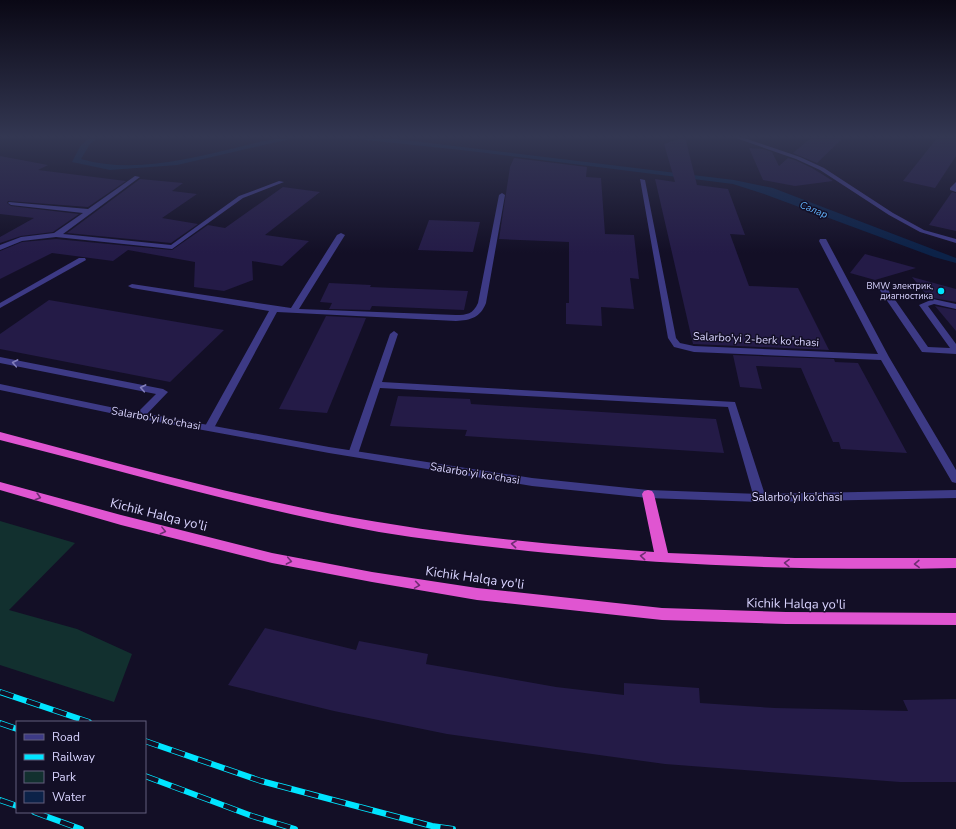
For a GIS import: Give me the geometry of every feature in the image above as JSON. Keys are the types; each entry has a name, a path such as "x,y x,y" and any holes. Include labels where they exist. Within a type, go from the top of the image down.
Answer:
{"highway":[{"path":"0,436 278,508 379,527 477,540 662,558 880,565 956,563"},
{"name":"Kichik Halqa yo'li","path":"0,486 121,520 272,558 372,577 477,594 662,614 786,618 956,619"},
{"path":"648,494 662,558"}],"street":[{"path":"832,176 890,214 922,231 956,241"},
{"path":"56,235 137,177"},
{"name":"Salarbo'yi 2-berk ko'chasi","path":"642,180 672,338 677,345 694,349 884,357"},
{"path":"0,248 21,239 56,235 172,248 241,197 281,182"},
{"path":"956,184 952,189 956,190"},
{"path":"132,286 293,311 456,318 471,317 478,312 482,303 502,195"},
{"path":"12,203 87,212"},
{"path":"293,311 341,235"},
{"path":"823,241 884,357 956,479"},
{"path":"0,306 82,260"},
{"path":"881,286 925,350 956,350"},
{"path":"956,307 933,301 923,305 956,350"},
{"path":"209,428 274,309"},
{"path":"353,454 394,334"},
{"path":"0,360 163,392 140,415"},
{"path":"377,385 732,404 760,498"},
{"name":"Salarbo'yi ko'chasi","path":"0,387 140,415 353,454 532,482 648,494 760,498 956,494"}],"green space":[{"path":"0,521 75,543 9,610 77,629 132,654 114,702 0,665"}],"water":[{"name":"Салар","path":"667,176 699,176 734,180 773,188 956,258 956,263 934,257 733,184"}],"building":[{"path":"0,176 83,176 126,181 88,207 8,201 7,203 11,206 79,214 53,232 21,236 0,243 0,237 34,218 0,214"},
{"path":"509,176 586,176 586,177 601,178 605,234 634,235 639,279 630,278 634,309 601,307 602,326 566,324 566,303 569,303 569,242 499,239"},
{"path":"673,176 695,176 697,185 728,189 745,235 730,234 749,286 798,288 829,350 693,344 655,179 675,182"},
{"path":"761,176 824,176 833,181 795,186 763,180"},
{"path":"907,176 943,176 935,188 903,181"},
{"path":"140,179 183,183 172,191 197,194 162,218 198,224 171,243 67,233"},
{"path":"283,187 320,192 265,235 309,241 282,266 252,261 253,280 224,291 194,287 195,262 128,250 113,261 52,253 0,279 0,251 22,242 56,239 172,250 208,225 225,228"},
{"path":"952,192 956,193 956,231 929,225"},
{"path":"429,220 480,222 473,252 418,250"},
{"path":"865,254 916,268 875,280 850,273"},
{"name":"BMW электрик, диагностика","path":"912,277 956,289 956,302 933,298 930,299"},
{"path":"329,283 371,285 370,287 468,291 464,310 372,306 370,310 329,309 332,303 320,302"},
{"path":"49,300 224,330 170,382 0,349 0,334"},
{"path":"935,306 956,310 956,331"},
{"path":"326,316 366,318 327,413 279,409"},
{"path":"733,355 834,359 835,362 858,363 907,453 841,449 839,442 833,442 801,368 756,366 762,389 740,387"},
{"path":"398,396 470,399 471,404 716,419 724,453 465,436 467,430 390,426"},
{"path":"265,628 356,650 359,641 428,654 426,664 556,687 624,695 624,683 699,688 700,703 775,708 908,711 903,700 956,699 956,782 900,782 665,764 447,734 334,711 228,685"}],"railway":[{"path":"0,692 86,721"},
{"path":"0,723 16,729"},
{"path":"146,741 261,781 432,826 453,829"},
{"path":"146,776 252,816 295,829"},
{"path":"0,800 16,806"},
{"path":"37,813 81,829"}],"place":[{"name":"BMW электрик, диагностика","path":"941,291"}]}
